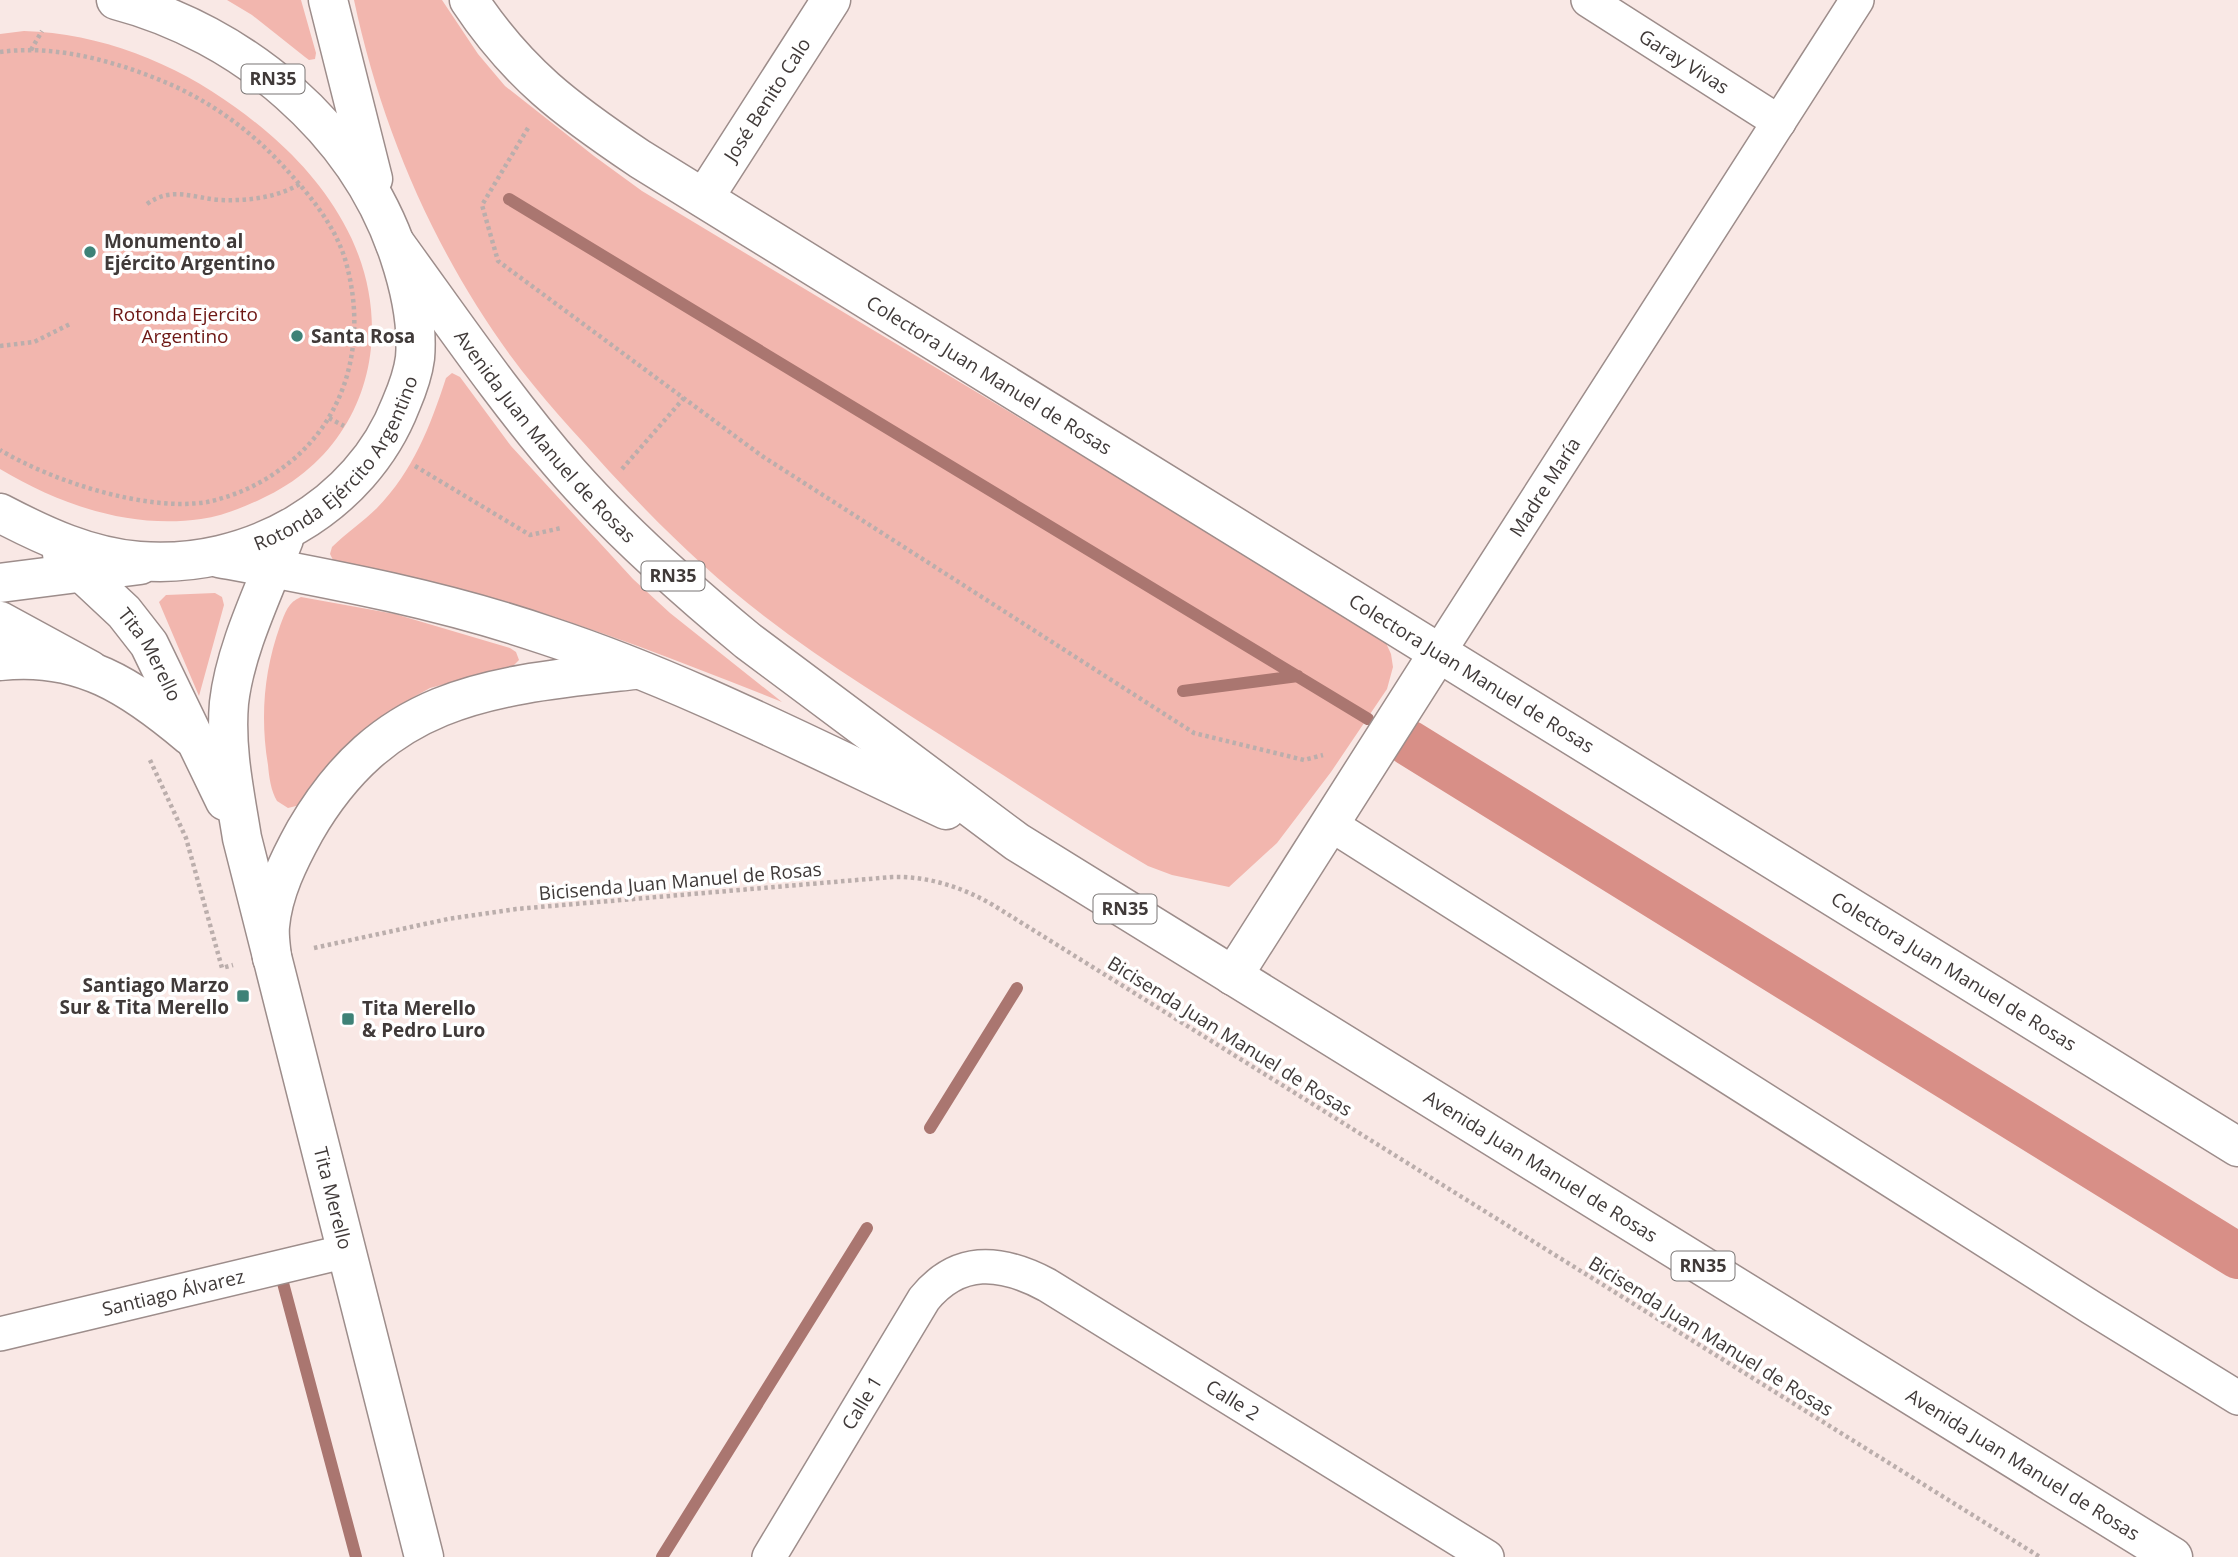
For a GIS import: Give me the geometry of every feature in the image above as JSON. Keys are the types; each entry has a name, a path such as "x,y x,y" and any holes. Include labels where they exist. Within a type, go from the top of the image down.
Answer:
{"main road":[{"name":"Rotonda Ejército Argentino","path":"0,513 62,543 99,555 165,562 214,557 239,551 287,531 313,515 361,471 380,446 395,419 414,361 416,331 412,301 389,229 348,157 330,134 287,90 236,53 208,37 149,11 116,0"},
{"name":"RN35","path":"328,0 389,229"},
{"name":"Colectora Juan Manuel de Rosas","path":"469,0 508,53 549,94 593,128 2238,1147"},
{"name":"José Benito Calo","path":"704,198 831,0"},
{"name":"Avenida Juan Manuel de Rosas","path":"389,229 542,441 634,540 705,606 757,648 1017,842 2173,1557"},
{"name":"Tita Merello","path":"287,531 240,654 229,703 229,758 242,838 254,961 346,1251 424,1557"},
{"name":"Tita Merello","path":"40,533 124,612 149,644 242,838"},
{"name":"Avenida Juan Manuel de Rosas","path":"214,557 363,585 458,608 549,636 639,670 725,707 1017,842"},
{"path":"0,583 165,562"},
{"path":"0,621 90,670 118,682 197,742"},
{"name":"Madre María","path":"1233,976 1439,652"},
{"path":"0,662 37,660 90,670"},
{"path":"254,961 269,927 283,876 296,848 331,792 376,745 430,710 487,690 545,680 639,670"}],"street":[{"name":"Garay Vivas","path":"1588,0 1779,122"},
{"name":"Madre María","path":"1439,652 1857,0"},
{"path":"1330,824 2080,1301 2238,1398"},
{"name":"Santiago Álvarez","path":"0,1334 346,1251"},
{"name":"Calle 2","path":"971,1268 989,1266 1010,1269 1047,1284 1487,1557"},
{"name":"Calle 1","path":"769,1557 924,1299 946,1278 971,1268"}],"path":[{"path":"31,50 42,32"},
{"path":"0,52 31,50 77,56 123,67 157,78 191,94 245,130 300,184 334,234 345,259 353,298 355,337 352,362 341,396 314,439 296,457 264,480 217,500 193,503 148,501 93,489 42,471 0,450"},
{"path":"530,124 482,205 498,261 762,456 1194,733 1304,760 1325,754"},
{"path":"147,204 169,193 220,200 274,196 300,184"},
{"path":"0,346 34,342 69,324"},
{"path":"615,477 684,398"},
{"path":"329,418 345,427"},
{"path":"411,464 530,535 568,526"},
{"path":"144,752 160,779 186,838 222,968 254,961"},
{"name":"Bicisenda Juan Manuel de Rosas","path":"312,948 448,919 516,909 892,877 919,878 949,885 993,905 2040,1557"}],"green space":[{"path":"227,0 301,0 316,53 315,59 309,60 252,15"},
{"path":"354,0 442,0 478,54 505,86 642,191 1377,633 1391,654 1393,667 1387,689 1331,772 1277,843 1229,887 1172,875 1148,866 839,669 743,600 703,565 627,490 558,414 521,370 482,315 434,230 413,185 379,94"},
{"name":"Rotonda Ejercito Argentino","path":"24,31 52,33 108,44 162,64 212,91 251,119 309,173 343,222 361,261 370,301 372,341 365,380 351,416 328,449 298,477 261,499 209,518 148,520 122,517 71,503 0,469 0,34"},
{"path":"452,373 460,377 511,446 633,579 670,613 782,702 556,617 461,589 333,560 330,554 332,547 377,508 401,479 427,431 446,378"},
{"path":"215,593 222,597 224,605 199,696 159,602 166,595"},
{"path":"301,597 395,614 510,648 516,652 519,660 513,666 430,688 394,708 361,732 345,748 300,805 288,808 277,801 271,784 264,729 265,694 270,660 285,612"}],"waterway":[{"path":"509,199 1368,719"},
{"path":"1183,691 1298,676"},
{"path":"1409,743 2238,1256"},
{"path":"930,1128 1017,988"},
{"path":"662,1557 867,1228"},
{"path":"279,1268 356,1557"}],"place":[{"name":"Monumento al Ejército Argentino","path":"90,252"},
{"name":"Santa Rosa","path":"297,336"},
{"name":"Santiago Marzo Sur & Tita Merello","path":"243,996"},
{"name":"Tita Merello & Pedro Luro","path":"348,1019"}]}
